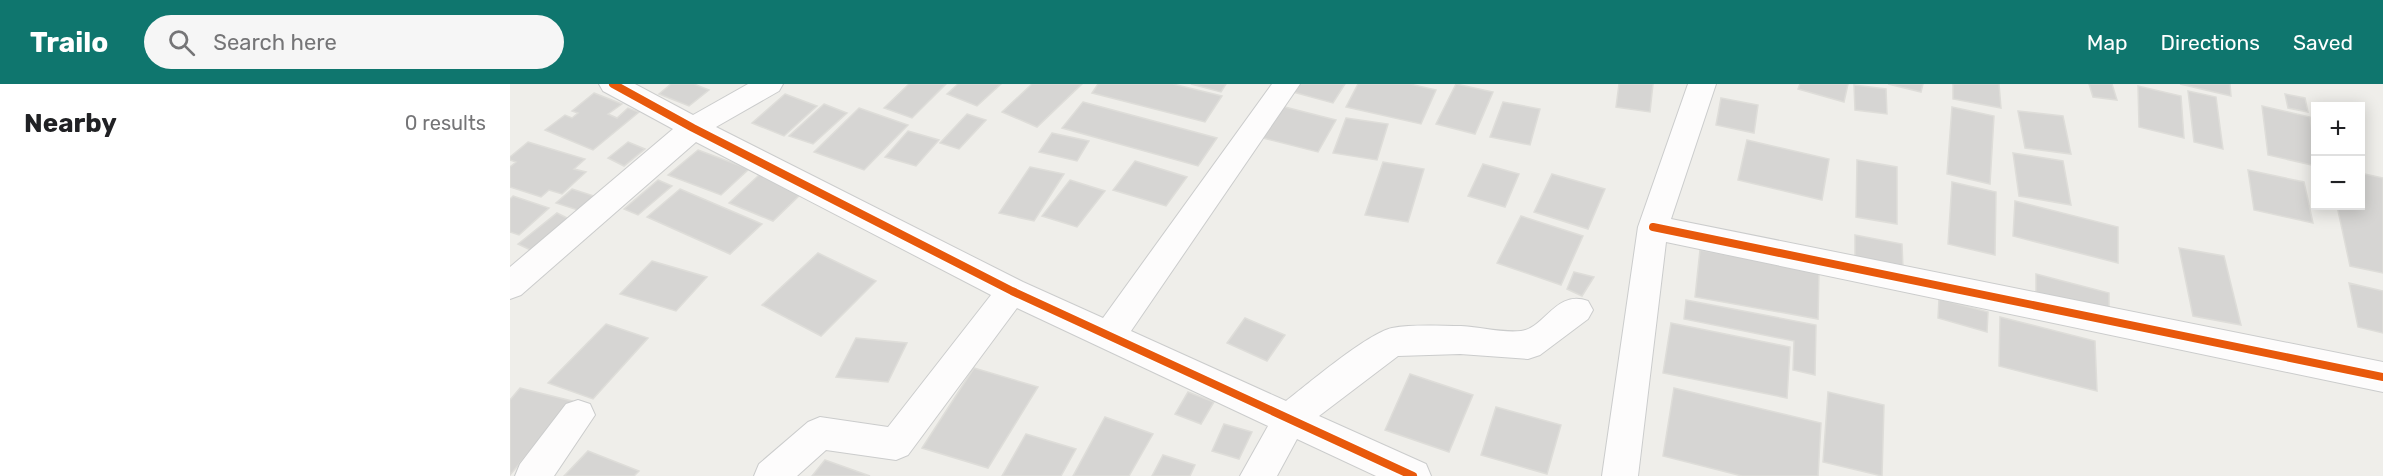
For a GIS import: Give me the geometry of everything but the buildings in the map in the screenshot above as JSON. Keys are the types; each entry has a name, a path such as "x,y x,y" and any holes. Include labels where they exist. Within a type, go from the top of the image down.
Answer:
{"street":[{"path":"613,84 693,129 1012,291 1413,476"},
{"path":"510,286 693,129 768,84"},
{"path":"1109,336 1286,84"},
{"path":"1620,476 1653,227 1701,84"},
{"path":"1653,227 2383,377"},
{"path":"771,476 820,433 896,444 1012,291"},
{"path":"1258,476 1291,418 1340,378 1392,342 1460,340 1528,345 1577,310"},
{"path":"533,476 578,415"}],"cycle path":[{"path":"613,84 693,128 1012,291 1413,476"},
{"path":"1653,227 2383,377"}]}
